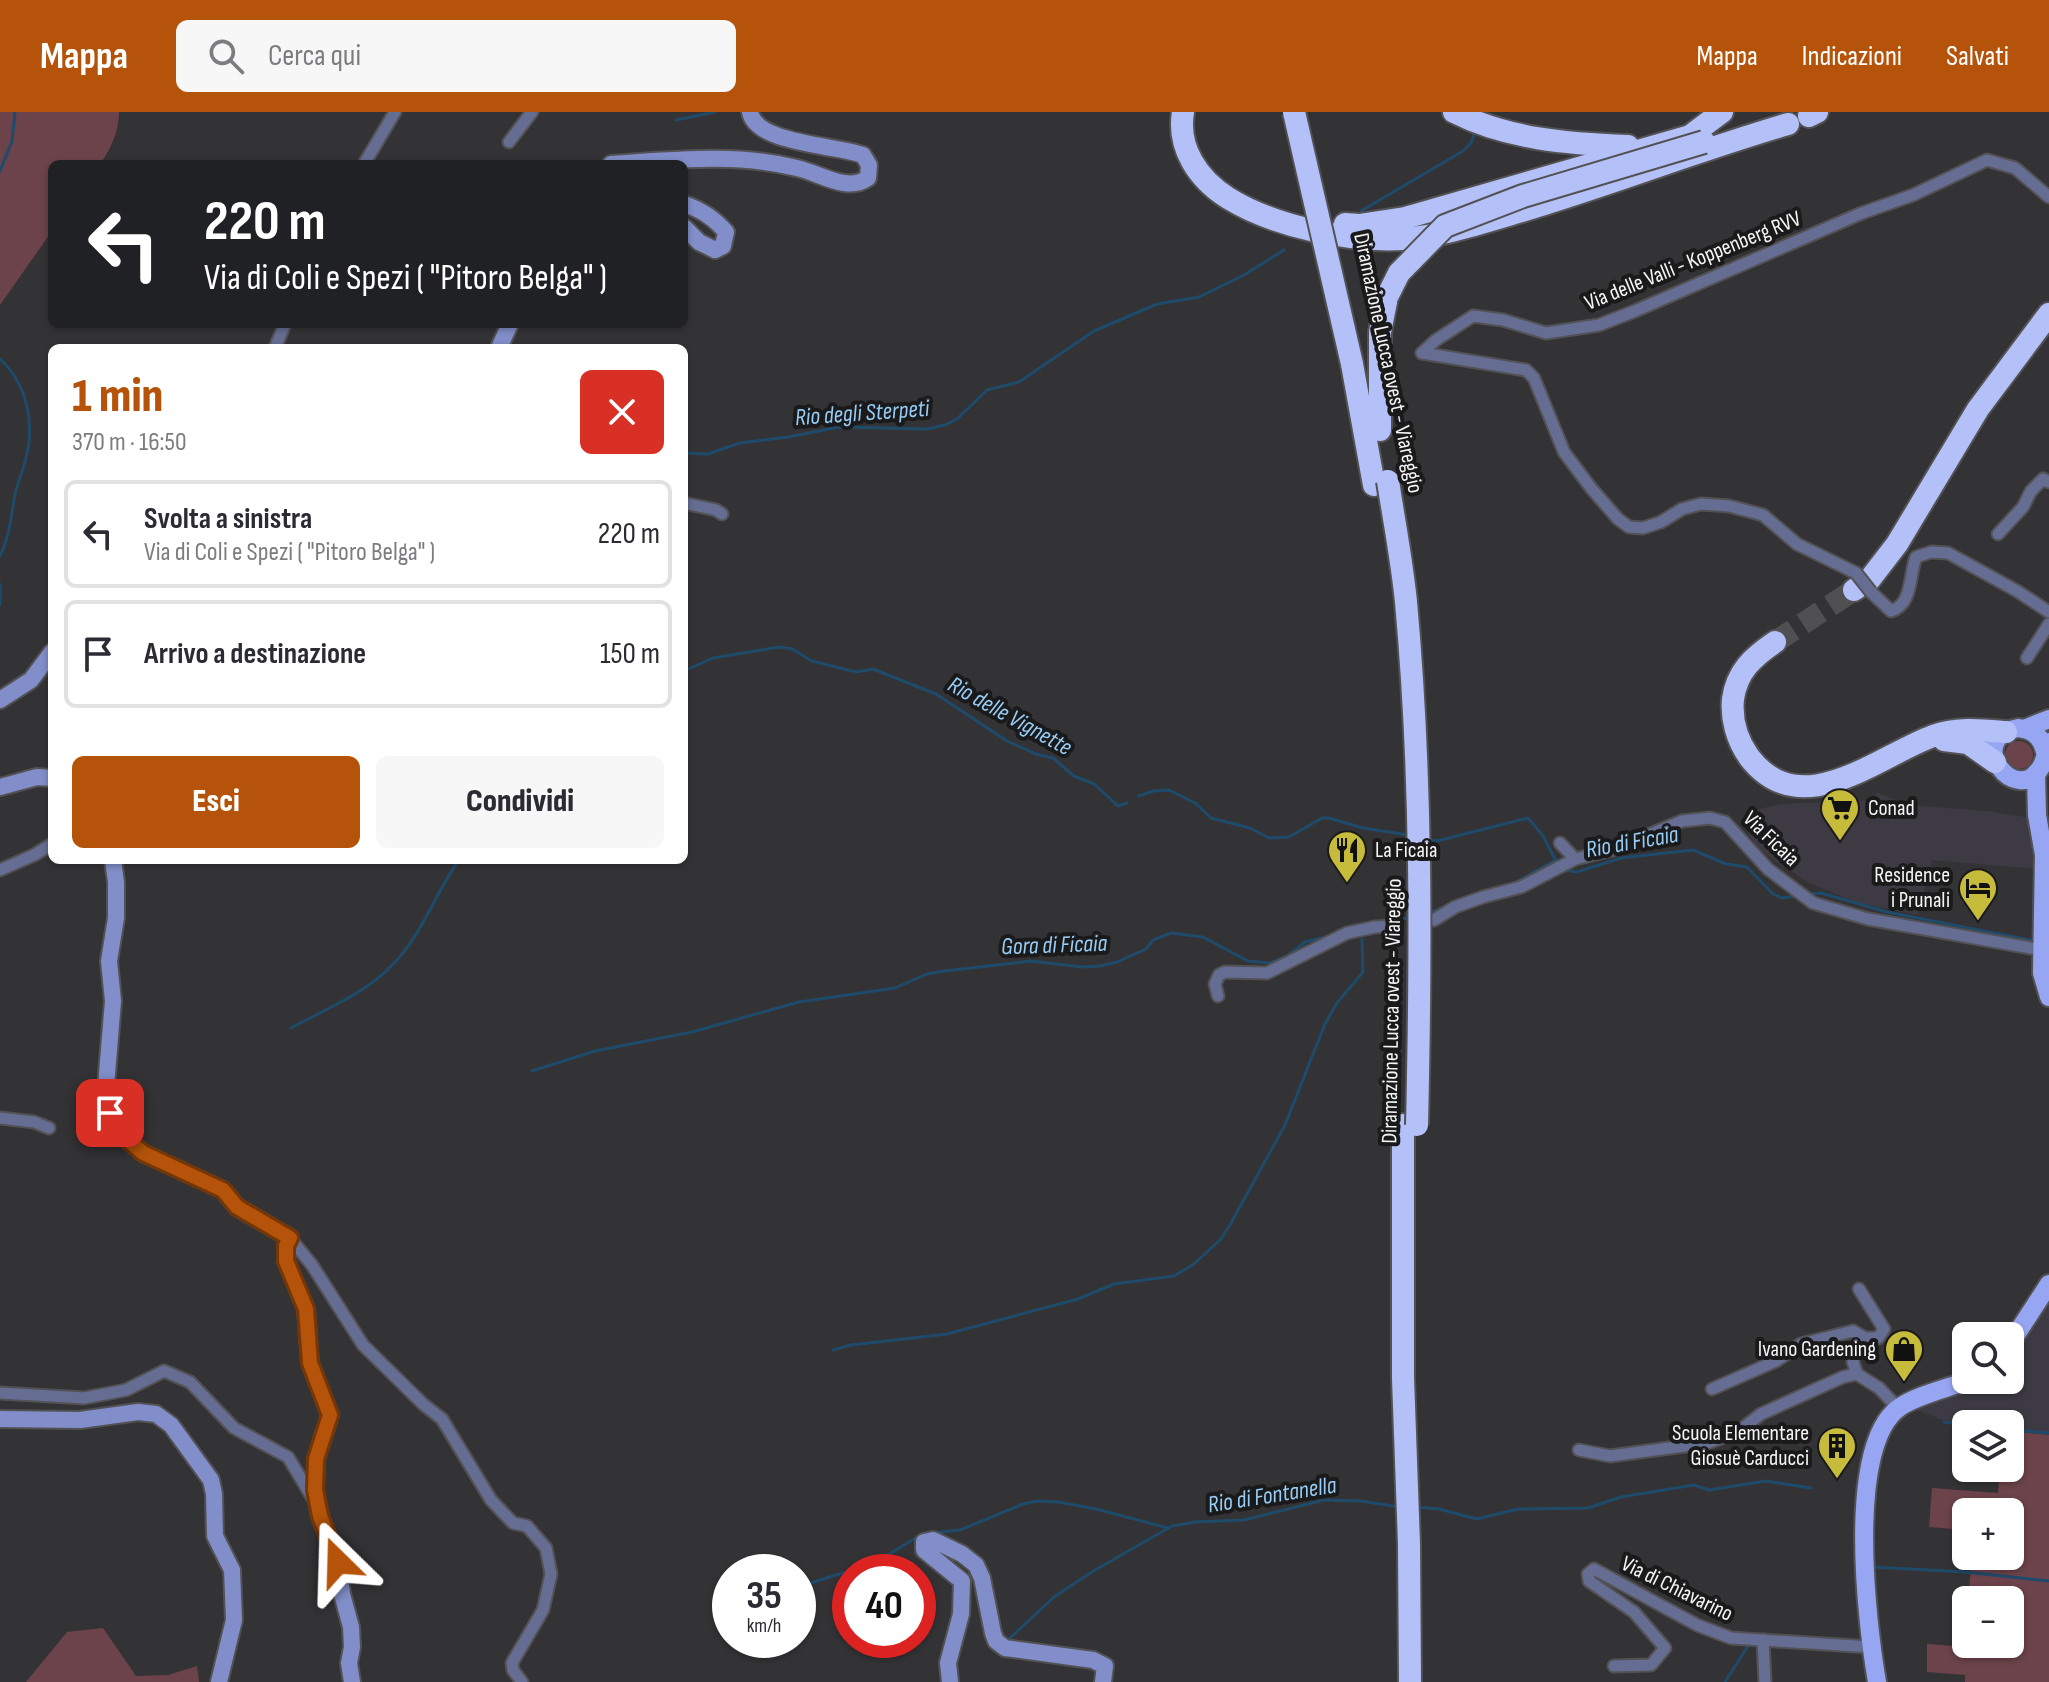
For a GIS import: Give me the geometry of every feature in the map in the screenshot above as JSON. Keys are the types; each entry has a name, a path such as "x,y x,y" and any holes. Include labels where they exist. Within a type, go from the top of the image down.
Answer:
{"highway":[{"path":"1183,112 1182,135 1186,150 1201,176 1241,206 1306,229 1367,238 1405,239 1472,226 1548,203 1805,117"},
{"path":"1286,112 1310,184"},
{"name":"Diramazione Lucca ovest - Viareggio","path":"1294,112 1358,363 1380,430 1381,483"},
{"name":"Diramazione Lucca ovest - Viareggio","path":"1307,112 1406,599 1417,770 1420,891 1410,1125 1415,1678"},
{"path":"1454,112 1529,137 1618,152"},
{"path":"1284,221 1359,225 1405,218 1618,152 1690,136 1722,112"},
{"path":"1380,430 1380,332 1387,297 1399,273 1445,226 1523,196 1704,142 1728,142"},
{"path":"1860,585 1870,579 1897,544 1978,409 2049,314"},
{"path":"1775,642 1742,670 1732,706 1735,729 1752,761 1764,771 1797,785 1832,783 1947,732 2015,730"},
{"path":"1919,743 1945,740 1968,743 2003,770"}],"main road":[{"path":"2043,824 2003,770 1995,745 2015,730 2049,719"},
{"path":"2003,770 2022,779 2036,773 2043,764 2047,747 2038,737 2015,730"},
{"path":"2036,773 2044,855 2042,973 2049,997"},
{"path":"2024,1322 2049,1284"},
{"path":"1877,1682 1864,1588 1868,1479 1874,1447 1886,1421 1898,1408 1952,1387"}],"street":[{"path":"366,160 395,112"},
{"path":"509,142 532,112"},
{"path":"666,160 707,157 796,167 842,183 858,184 868,178 869,165 863,155 778,137 758,127 750,112"},
{"name":"Via delle Valli - Koppenberg RVV","path":"1860,585 1797,544 1763,515 1729,506 1701,504 1682,509 1661,522 1643,528 1629,527 1591,488 1564,452 1534,378 1526,370 1422,353 1473,316 1503,320 1546,333 1599,325 1937,184 1987,160 2015,168 2049,197"},
{"path":"688,205 715,219 726,232 723,246 715,250 699,242 688,231"},
{"path":"1998,534 2023,507 2037,483 2043,479 2049,482"},
{"path":"688,504 722,514"},
{"path":"1860,585 1891,611 1899,608 1908,595 1916,557 1931,552 1948,553 2049,612"},
{"path":"2027,658 2049,624"},
{"path":"0,700 31,680 48,657"},
{"path":"0,787 37,777 48,778"},
{"name":"Via Ficaia","path":"1434,920 1455,907 1521,887 1565,864 1612,850 1682,821 1710,818 1725,822 1768,869 1813,903 1868,919 2042,950"},
{"path":"1560,843 1565,864"},
{"path":"0,870 48,846"},
{"path":"114,864 116,918 109,961 113,1001 105,1098 115,1129 143,1153 223,1190 237,1207 290,1238 312,1265 363,1345 442,1419 491,1500 513,1523 527,1526 546,1548 551,1574 543,1610 512,1663 522,1682"},
{"path":"1218,996 1215,984 1219,975 1225,972 1267,973 1347,933 1394,926"},
{"path":"0,1118 34,1122 49,1128"},
{"path":"290,1238 286,1246 286,1261 306,1309 310,1363 330,1415 316,1459 315,1490 320,1516"},
{"path":"1712,1389 1776,1361 1801,1344 1853,1331 1865,1338 1878,1338 1884,1329 1859,1289"},
{"path":"1865,1338 1854,1347 1853,1362 1857,1374 1879,1388 1898,1408"},
{"path":"0,1393 84,1398 126,1390 164,1371 190,1382 234,1428 288,1457 309,1491 338,1562 351,1627 349,1663 352,1682"},
{"path":"1579,1450 1610,1456 1707,1443 1738,1432 1761,1414 1843,1377 1857,1374"},
{"path":"0,1419 80,1420 138,1412 156,1414 171,1425 211,1480 215,1536 232,1570 234,1620 219,1682"},
{"path":"950,1682 948,1663 961,1614 962,1581 924,1550 924,1542 933,1540 962,1554 976,1565 982,1578 996,1641 1005,1648 1093,1660 1105,1666 1103,1682"},
{"name":"Via di Chiavarino","path":"1614,1666 1651,1665 1665,1648 1634,1612 1589,1581 1588,1574 1594,1569 1710,1631 1731,1638 1871,1647"},
{"path":"1763,1640 1765,1682"}],"shaded area":[{"path":"0,112 119,112 114,140 103,160 48,160 48,237 0,305"},
{"path":"2019,741 2029,745 2033,755 2029,765 2019,769 2009,765 2005,755 2009,745"},
{"path":"1878,793 1908,805 2031,818 2037,869 1932,860 1918,915 1858,903 1809,883 1761,851 1746,826 1749,815 1759,809 1781,804 1868,800"},
{"path":"2049,1290 2049,1435 2024,1432 2024,1410 1952,1410 1952,1422 1911,1408 1952,1392 2024,1394 2024,1328"},
{"path":"2024,1432 2049,1435 2049,1682 1965,1682 1965,1675 1927,1672 1927,1644 1952,1646 1952,1658 2024,1658 2024,1586 1969,1586 1971,1570 2024,1570 2024,1498 1952,1498 1952,1529 1929,1527 1932,1488 1998,1493 1999,1482 2024,1482"},
{"path":"103,1628 136,1676 168,1675 197,1666 199,1682 26,1682 67,1632"}],"waterway":[{"path":"0,171 12,141 15,112"},
{"path":"676,120 715,112"},
{"name":"Rio degli Sterpeti","path":"1361,211 1463,151 1471,143 1475,132"},
{"name":"Rio degli Sterpeti","path":"688,453 708,454 740,443 839,427 927,429 945,425 957,419 987,390 1019,382 1094,331 1157,304 1199,297 1244,275 1284,250"},
{"path":"0,359 17,380 26,404 30,431 26,458 0,556"},
{"path":"0,584 0,605"},
{"name":"Rio delle Vignette","path":"688,669 713,658 779,647 792,649 812,661 856,672 873,669 936,694 1007,741 1053,758 1074,776 1094,784 1118,806 1127,803"},
{"name":"Rio delle Vignette","path":"1139,796 1169,790 1195,803 1211,818 1250,828 1269,838 1289,837 1322,818 1408,835"},
{"name":"Rio delle Vignette","path":"1427,839 1437,841 1528,818 1543,836 1556,861"},
{"name":"Rio di Ficaia","path":"1564,870 1577,872 1621,858 1693,850 1726,864 1747,867 1773,894 1782,898 1797,896"},
{"name":"Gora di Ficaia","path":"1514,883 1556,860"},
{"name":"Rio delle Vignette","path":"291,1028 346,999 385,972 406,950 456,864"},
{"name":"Rio di Ficaia","path":"1808,894 1821,893 1887,912 2035,941"},
{"name":"Gora di Ficaia","path":"1427,914 1468,897"},
{"name":"Gora di Ficaia","path":"1392,921 1412,917"},
{"name":"Gora di Ficaia","path":"532,1071 595,1051 692,1032 799,1002 895,988 927,974 1030,961 1100,966 1146,949 1153,940 1171,933 1203,937 1248,961 1270,963 1287,956 1305,942 1330,936"},
{"path":"833,1350 851,1345 947,1334 1078,1299 1114,1284 1174,1276 1194,1264 1221,1239 1285,1125 1325,1024 1337,1003 1363,972 1362,939"},
{"name":"Rio di Fontanella","path":"1944,1422 1952,1423"},
{"name":"Rio di Fontanella","path":"2024,1431 2049,1433"},
{"name":"Rio di Fontanella","path":"1415,1507 1439,1509 1477,1519 1518,1509 1588,1508 1621,1497 1694,1485 1709,1490 1766,1481 1811,1488"},
{"name":"Rio di Fontanella","path":"1008,1640 1054,1597 1172,1526 1244,1520 1324,1500 1361,1501 1399,1507"},
{"name":"Rio di Fontanella","path":"816,1581 891,1553 922,1534 960,1530 1023,1504 1038,1501 1096,1509 1168,1528"},
{"path":"1873,1567 2049,1581"},
{"path":"1725,1682 1748,1646"}],"tunnel":[{"path":"1775,642 1854,590"}],"place":[{"name":"Conad","path":"1840,842"},
{"name":"La Ficaia","path":"1347,884"},
{"name":"Residence i Prunali","path":"1978,922"},
{"name":"Ivano Gardening","path":"1904,1383"},
{"name":"Scuola Elementare Giosuè Carducci","path":"1837,1480"}],"route":[{"path":"110,1113 115,1129 143,1153 223,1190 237,1207 290,1238 286,1246 286,1261 306,1309 310,1363 330,1415 316,1459 315,1490 320,1516 338,1562"}]}
